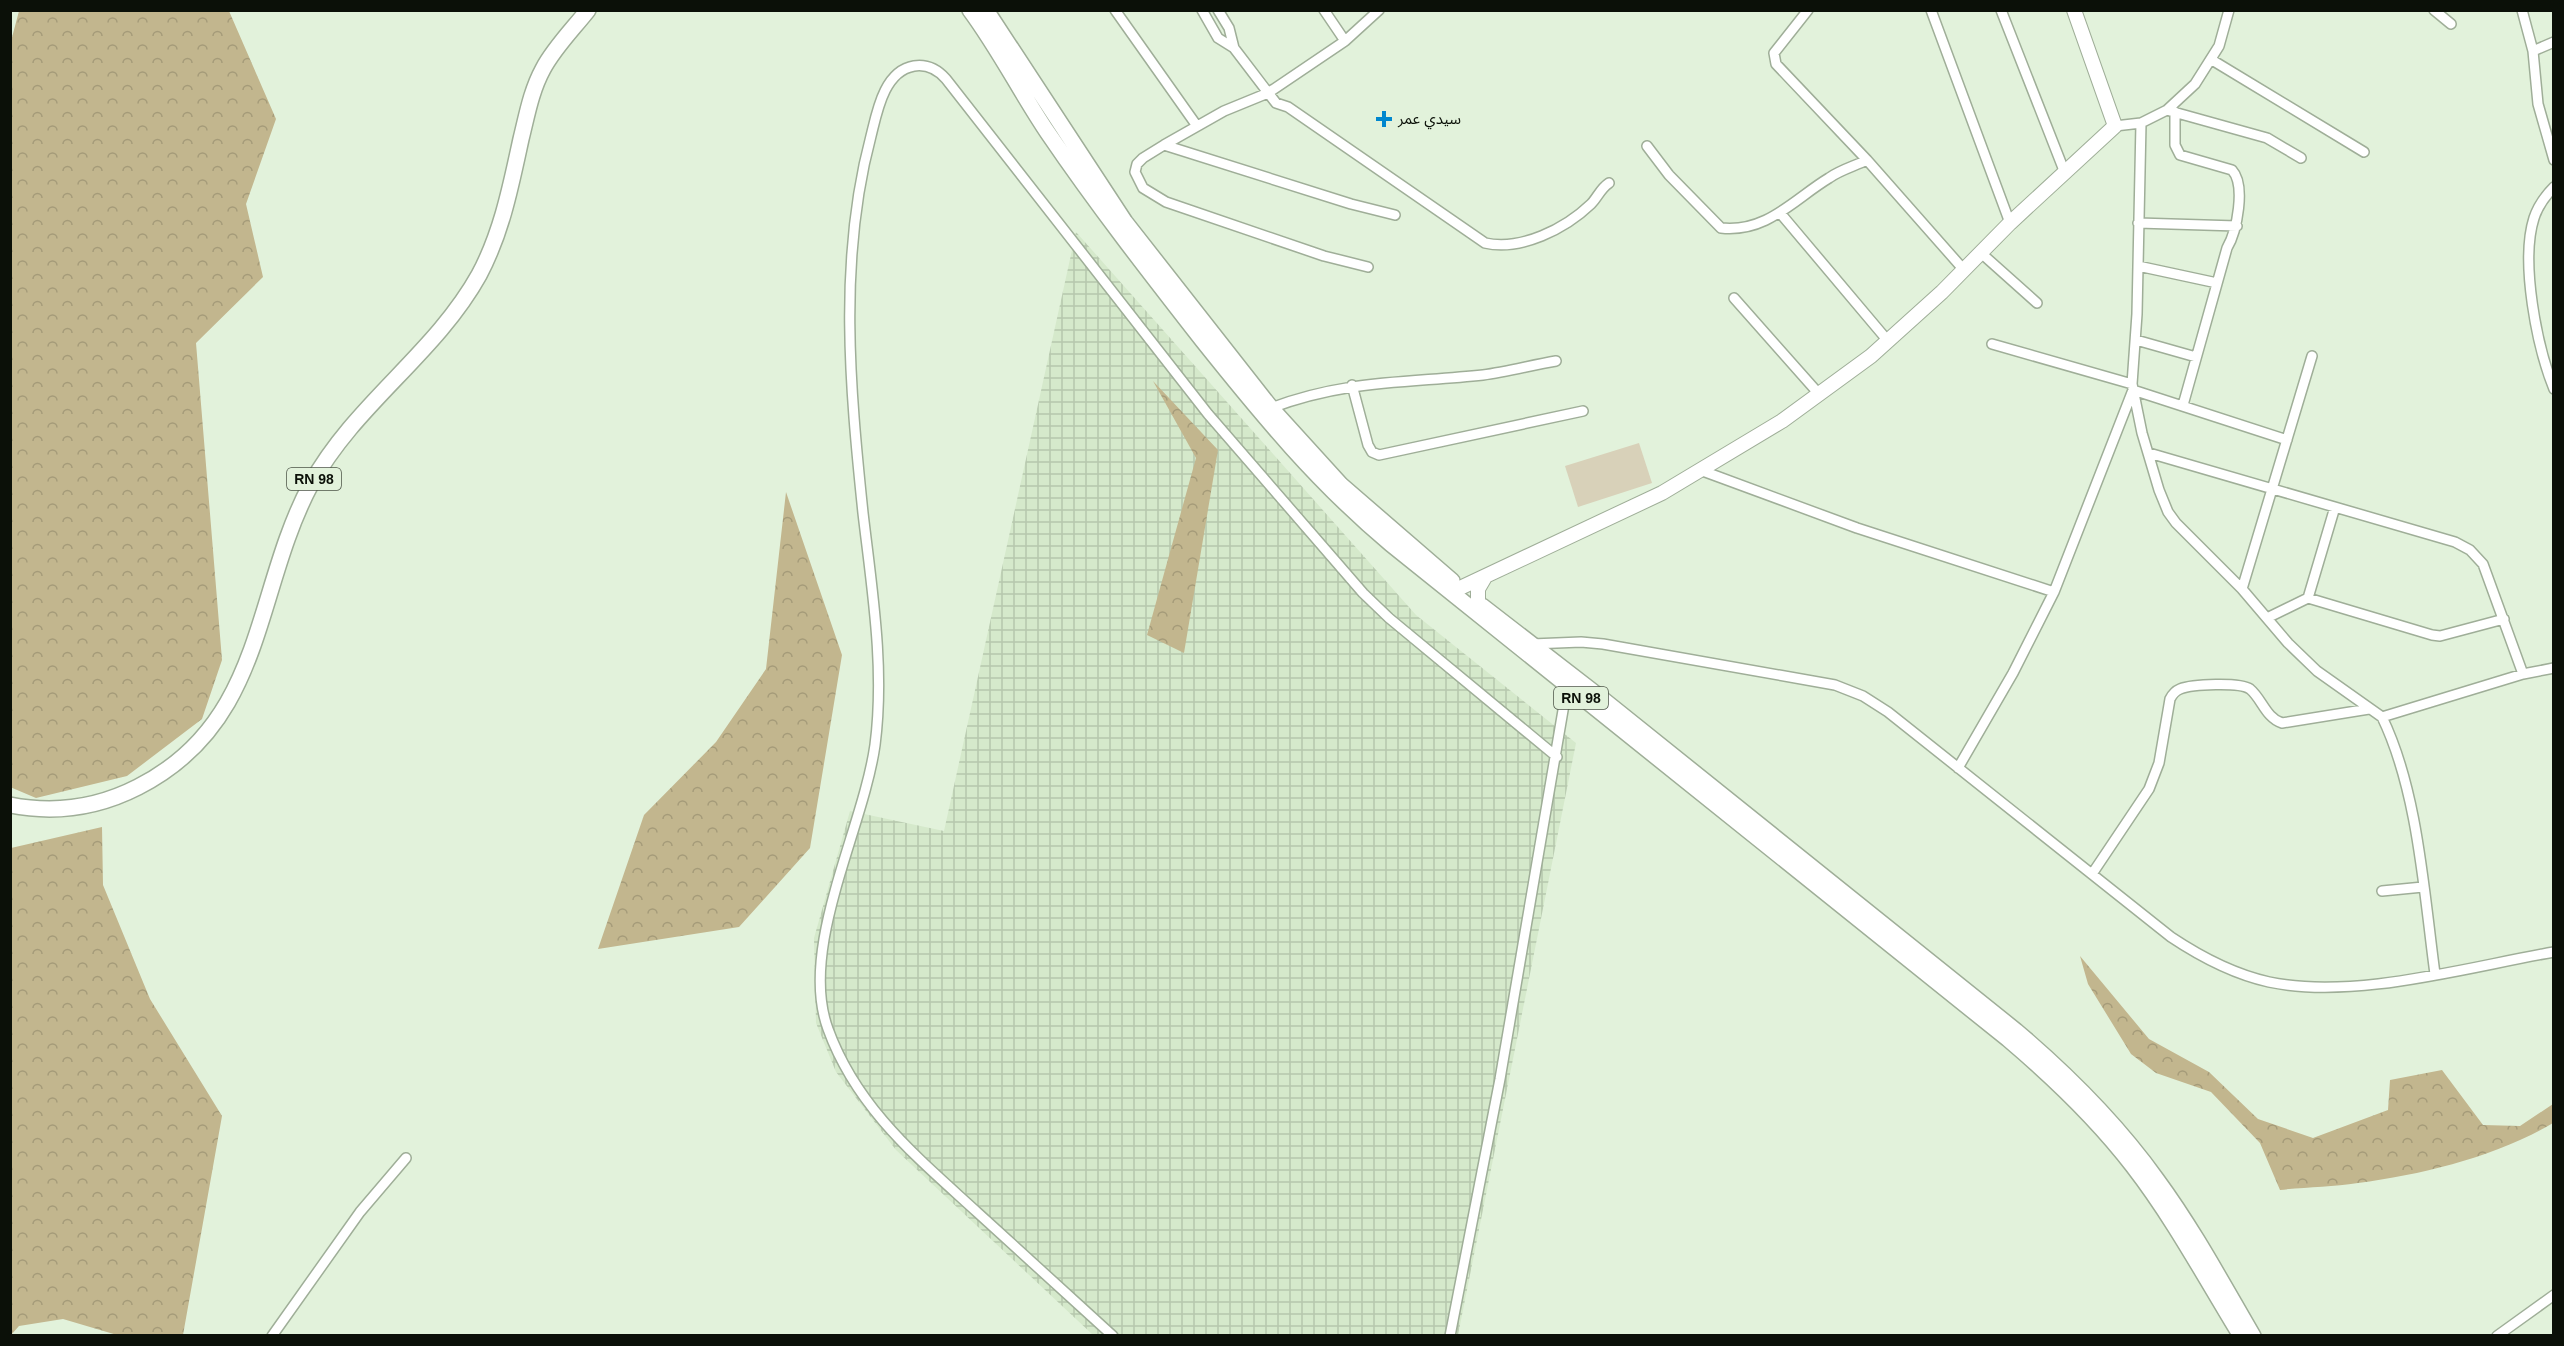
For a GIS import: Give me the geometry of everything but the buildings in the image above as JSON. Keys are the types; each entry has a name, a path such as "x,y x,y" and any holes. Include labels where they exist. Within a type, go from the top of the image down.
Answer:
{"main road":[{"name":"RN 98","path":"553,54 563,31 578,10"},
{"name":"RN 98","path":"10,805 37,809 72,809 90,807 126,794 160,774 187,752 221,712 251,653 295,518 316,475 355,420 443,328 480,273 503,216 534,90 544,66 588,10"},
{"name":"RN 98","path":"970,10 1088,189 1146,268 1284,441 1330,491 1370,527 2001,1034 2054,1080 2097,1123 2149,1188 2241,1335"},
{"name":"RN 98","path":"986,10 1125,222 1271,408 1341,485 1478,603 2009,1025 2062,1071 2111,1121 2158,1181 2193,1234 2253,1335"}],"street":[{"path":"1115,10 1197,126"},
{"path":"1202,10 1218,38 1234,48 1276,103 1288,107 1485,243 1510,245 1524,242 1563,225 1592,203 1601,189 1609,183"},
{"path":"1218,10 1229,28 1234,48"},
{"path":"1323,10 1345,41"},
{"path":"1368,267 1324,256 1166,202 1143,188 1135,172 1137,164 1143,158 1164,145 1239,104 1268,93 1345,41 1379,10"},
{"path":"1808,10 1774,52 1774,59 1964,270"},
{"path":"1931,10 2010,224"},
{"path":"2001,10 2065,173"},
{"path":"2074,10 2115,126"},
{"path":"1460,588 1662,493 1764,433 1819,394 1888,341 2115,126 2136,124 2171,111 2212,60 2219,46 2229,10"},
{"path":"2434,10 2451,24"},
{"path":"2522,10 2533,51 2538,104 2553,160"},
{"path":"2533,51 2553,42"},
{"path":"2212,60 2364,152"},
{"path":"1113,1335 898,1140 865,1100 838,1056 826,1024 821,995 822,944 836,888 867,787 875,744 878,700 875,615 856,435 850,352 852,261 858,202 868,147 886,88 895,76 907,68 921,66 935,70 946,79 1208,414 1363,593 1389,618 1557,758"},
{"path":"2171,111 2267,138 2301,158"},
{"path":"2171,111 2175,145 2180,155 2235,173 2237,180 2237,226 2227,248 2183,405"},
{"path":"1958,768 2013,673 2054,592 2132,387 2136,340 2140,137 2136,124"},
{"path":"1164,145 1350,204 1395,215"},
{"path":"1647,146 1669,175 1721,228 1762,223 1781,214 1829,177 1867,160"},
{"path":"2553,187 2534,218 2531,232 2529,290 2540,344 2553,389"},
{"path":"1781,214 1888,341"},
{"path":"2138,223 2237,226"},
{"path":"1981,253 2037,303"},
{"path":"2138,266 2217,282"},
{"path":"1734,298 1819,394"},
{"path":"2136,340 2196,357"},
{"path":"1992,344 2132,387 2287,440"},
{"path":"2242,589 2274,489 2312,356"},
{"path":"1271,408 1311,394 1352,385 1485,375 1556,361"},
{"path":"1352,385 1368,445 1372,452 1379,455 1583,411"},
{"path":"2132,387 2142,433 2159,490 2168,512 2176,523 2242,589 2317,671 2382,717 2392,739 2408,799 2435,974"},
{"path":"2149,453 2455,542 2470,550 2483,564 2523,674"},
{"path":"1700,470 1857,528 2054,592"},
{"path":"2308,598 2334,507"},
{"path":"1478,603 1478,589 1485,577"},
{"path":"2267,618 2308,598 2440,636 2504,619"},
{"path":"1532,644 1581,642 1603,644 1835,685 1875,703 2188,949 2207,960 2247,976 2289,985 2333,988 2435,974 2553,952"},
{"path":"2382,717 2523,674 2553,668"},
{"path":"2092,874 2149,789 2159,763 2170,699 2176,691 2186,688 2241,685 2252,691 2274,720 2283,723 2369,709"},
{"path":"1450,1335 1500,1079 1557,758 1567,687"},
{"path":"2382,891 2423,887"},
{"path":"272,1335 360,1212 406,1158"},
{"path":"2498,1335 2553,1295"}],"shaded area":[{"path":"1076,232 1416,615 1576,743 1458,1335 1093,1335 896,1150 836,1072 816,1023 814,938 850,811 944,831"},
{"path":"1639,443 1652,483 1578,507 1565,466"}],"green space":[{"path":"19,11 229,11 276,119 246,204 263,277 196,343 222,660 202,719 127,776 36,798 10,787 10,45"},
{"path":"1153,381 1218,450 1184,653 1147,635 1196,458"},
{"path":"786,492 842,655 810,848 739,927 598,949 644,815 716,742 766,669"},
{"path":"102,827 103,885 150,999 222,1116 183,1335 117,1335 63,1319 19,1326 11,1335 11,848"},
{"path":"2080,956 2149,1039 2209,1072 2258,1119 2313,1138 2388,1110 2390,1080 2442,1070 2483,1125 2520,1126 2553,1104 2553,1123 2483,1155 2433,1169 2358,1183 2280,1190 2260,1143 2211,1092 2156,1073 2131,1054 2088,984"}],"place":[{"name":"سيدي عمر","path":"1384,119"}]}
